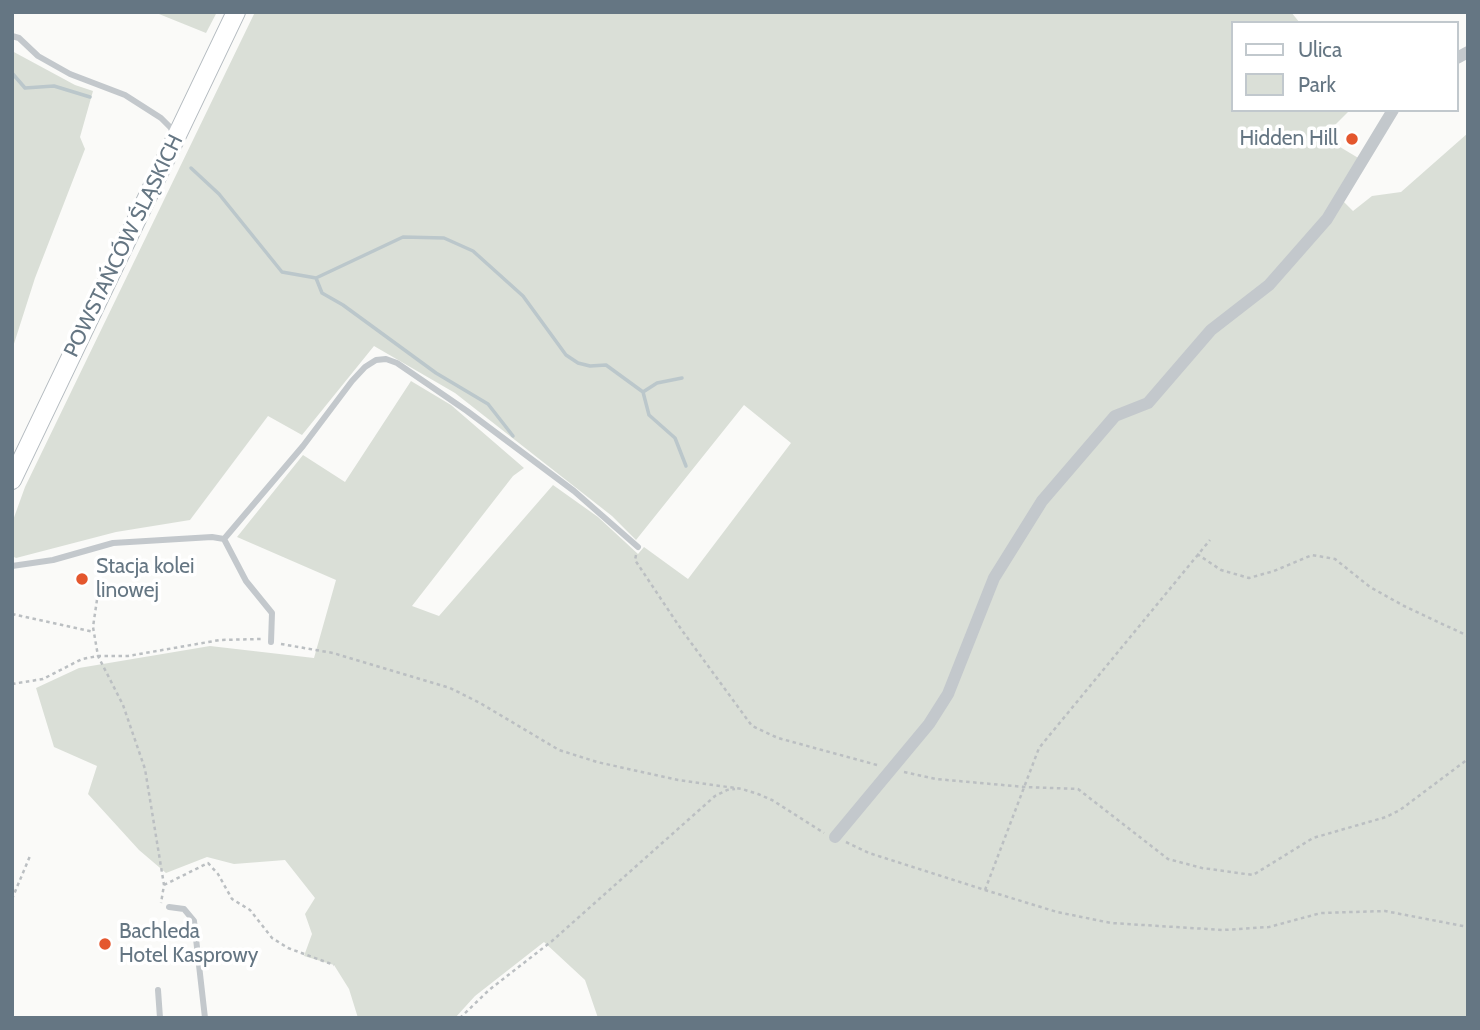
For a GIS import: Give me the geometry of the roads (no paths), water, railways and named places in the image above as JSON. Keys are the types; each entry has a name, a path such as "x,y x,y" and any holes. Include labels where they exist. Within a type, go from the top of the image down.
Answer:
{"street":[{"name":"POWSTAŃCÓW ŚLĄSKICH","path":"12,480 236,12"},
{"path":"835,837 929,724 948,694 994,578 1042,502 1115,416 1148,403 1211,330 1269,285 1327,219 1392,112"}],"lane":[{"path":"12,36 19,38 38,56 70,74 125,95 160,118 178,134"},
{"path":"224,539 303,446 352,381 365,367 376,360 386,359 397,363 467,411 574,491 638,547"},
{"path":"12,566 53,560 113,543 186,538 224,539"},
{"path":"224,539 246,581 272,613 271,642"},
{"path":"169,907 184,909 194,921 205,1018"},
{"path":"158,990 160,1018"}],"waterway":[{"path":"12,73 25,88 54,86 90,97"},
{"path":"191,168 219,194 282,272 316,278 403,237 444,238 473,251 523,296 566,355 578,363 590,366 606,365 643,392 649,415 675,438 686,466"},
{"path":"316,278 322,293 343,305 436,373 488,404 513,436"},
{"path":"643,392 657,383 682,378"}],"place":[{"name":"Hidden Hill","path":"1352,139"},
{"name":"Stacja kolei linowej","path":"82,579"},
{"name":"Bachleda Hotel Kasprowy","path":"105,944"}]}
